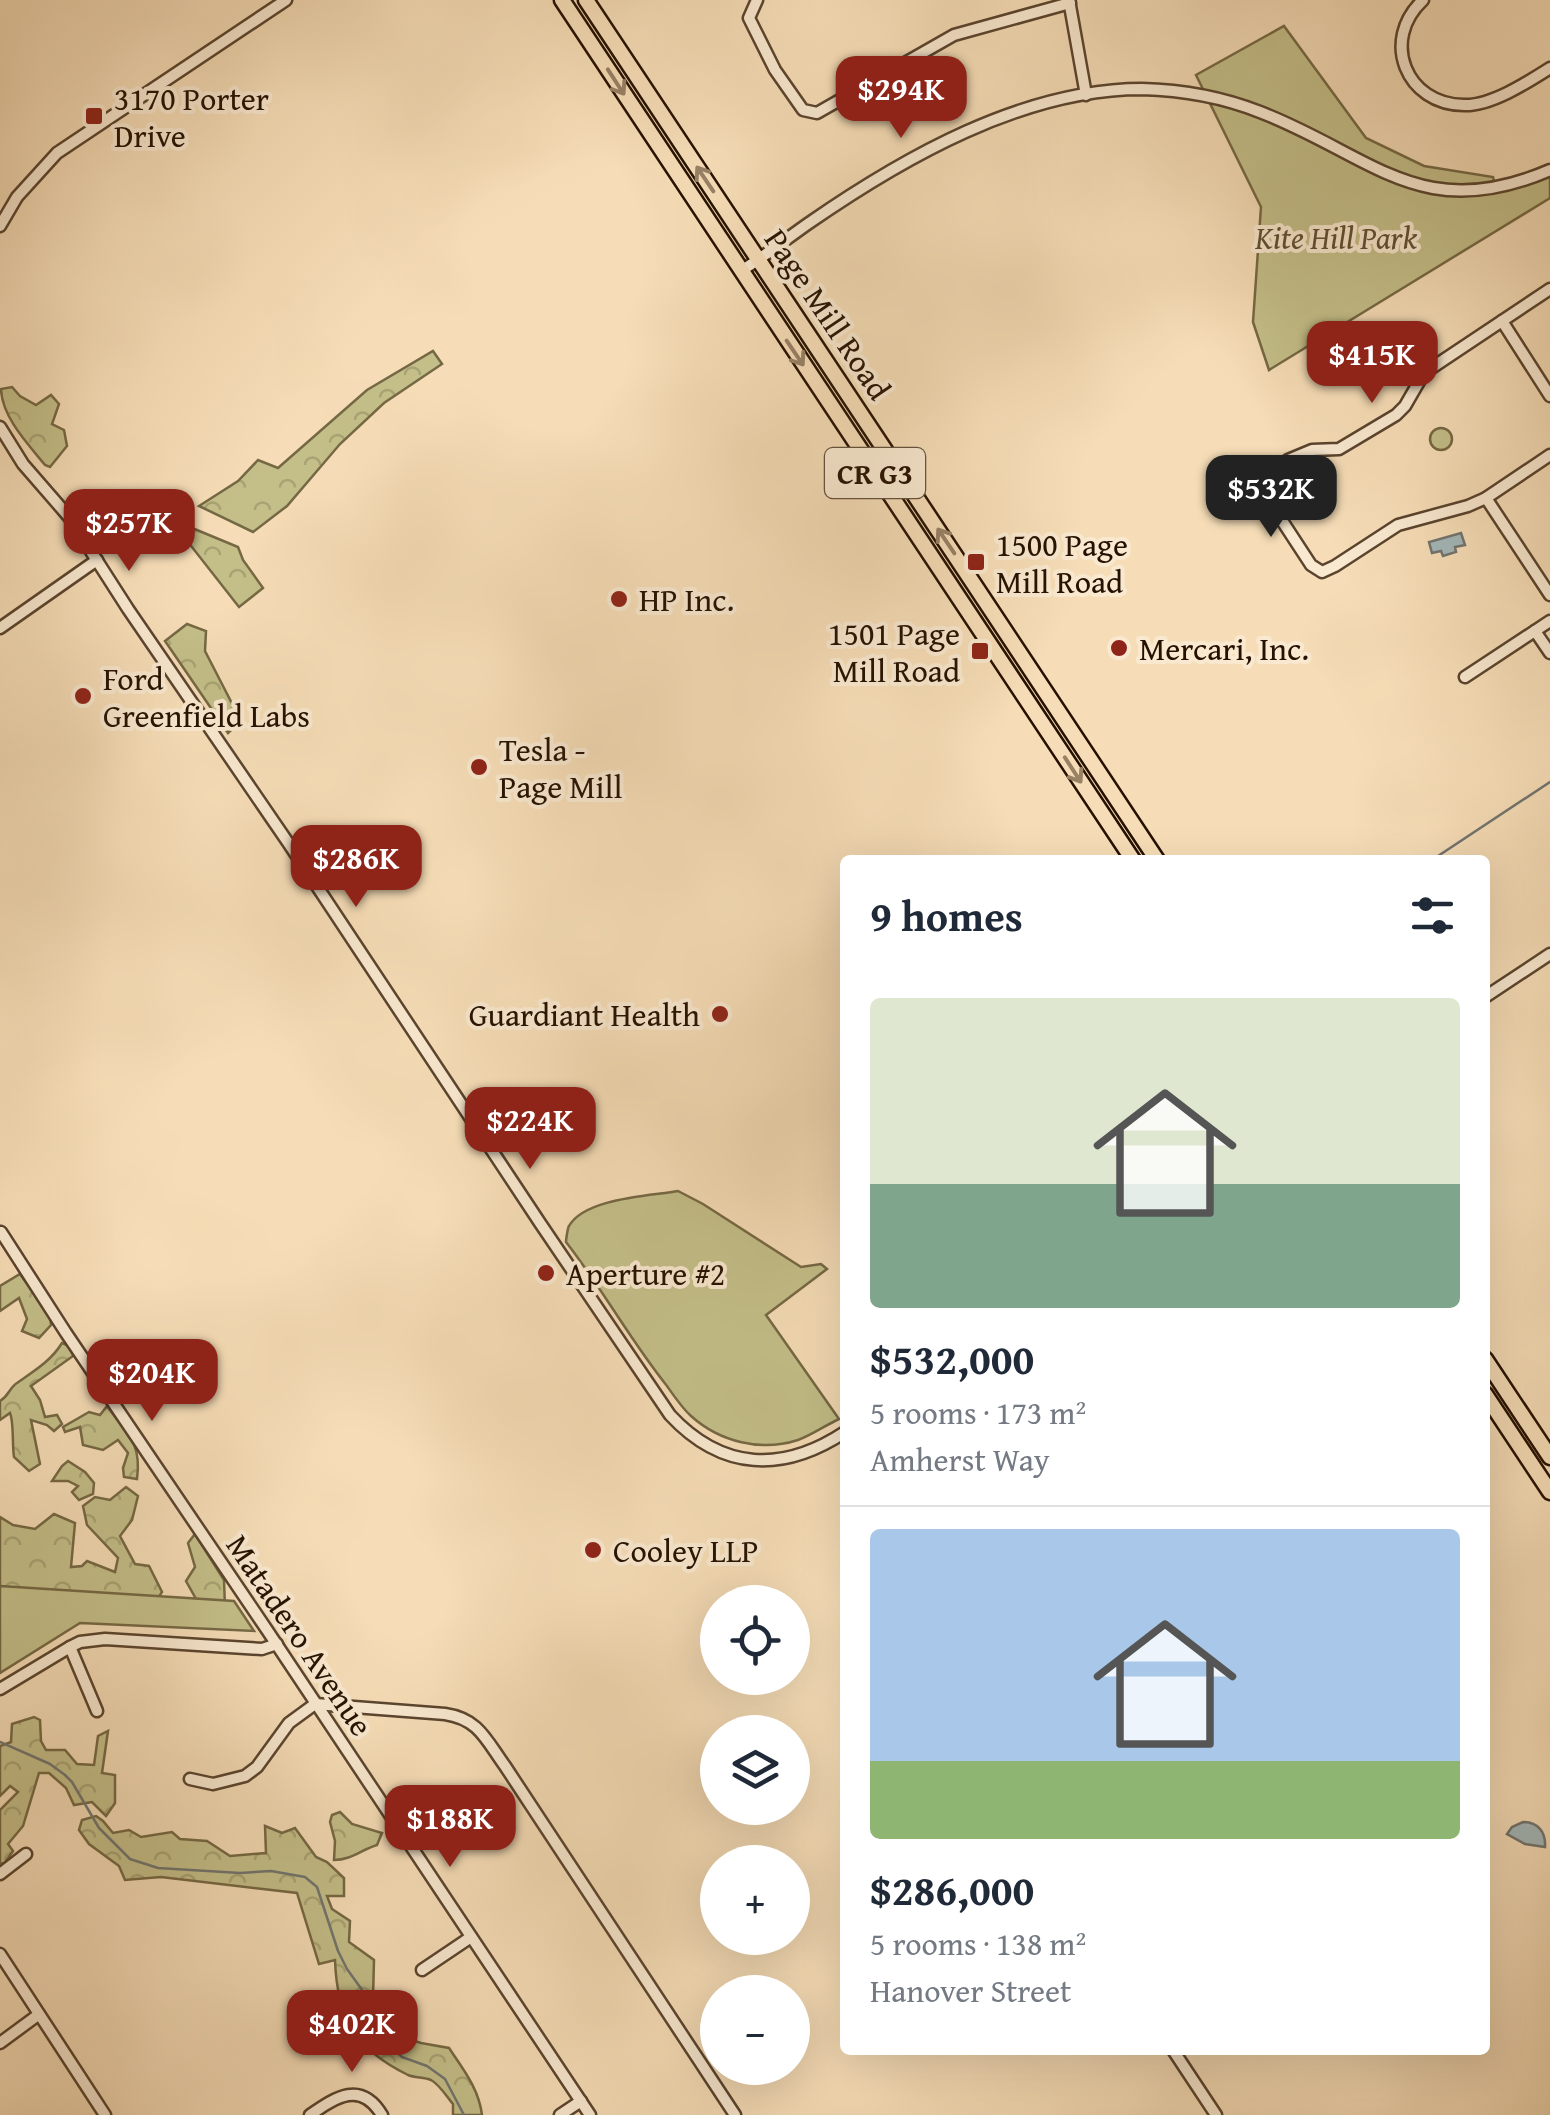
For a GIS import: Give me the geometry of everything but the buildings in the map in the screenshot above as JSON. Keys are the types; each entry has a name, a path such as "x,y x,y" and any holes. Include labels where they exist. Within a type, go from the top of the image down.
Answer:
{"main road":[{"name":"Page Mill Road","path":"562,0 1130,855"},
{"name":"Page Mill Road","path":"586,0 1154,855"},
{"path":"1010,674 1038,681"},
{"path":"1490,1366 1550,1457"},
{"path":"1490,1399 1550,1492"}],"street":[{"path":"0,226 17,197 58,153 286,0"},
{"path":"757,0 749,18 775,70 803,110 818,113 954,35 1070,1 1086,95"},
{"path":"1423,0 1409,17 1402,57 1416,86 1436,100 1465,106 1484,102 1550,68"},
{"path":"741,272 907,160 955,136 1019,112 1086,95 1140,89 1233,102 1296,127 1392,177 1420,186 1452,191 1495,189 1550,170"},
{"path":"1550,288 1424,373 1396,415 1339,450 1312,450 1288,460 1266,474 1261,483 1311,565 1322,572 1398,525 1486,498 1550,455"},
{"path":"1502,320 1550,396"},
{"path":"0,427 24,464 65,512 670,1414 683,1429 710,1447 743,1459 777,1460 803,1455 840,1435"},
{"path":"1486,498 1550,595"},
{"path":"0,628 97,560"},
{"path":"1465,677 1550,621"},
{"path":"1535,631 1550,653"},
{"path":"1490,993 1550,954"},
{"name":"Matadero Avenue","path":"1,1232 590,2115"},
{"path":"1490,1387 1499,1380"},
{"path":"0,1690 80,1642 104,1639 262,1648 276,1644"},
{"path":"70,1647 97,1711"},
{"path":"190,1779 213,1784 245,1776 257,1767 289,1724 315,1704 444,1714 474,1723 735,2115"},
{"path":"0,1874 26,1854"},
{"path":"422,1970 471,1937"},
{"path":"0,1954 105,2115"},
{"path":"0,2043 38,2014"},
{"path":"1176,2055 1216,2115"},
{"path":"310,2115 344,2095 366,2097 382,2115"},
{"path":"560,2115 581,2101"}],"green space":[{"name":"Kite Hill Park","path":"1284,26 1366,138 1424,166 1493,177 1496,189 1550,170 1550,198 1269,370 1253,322 1261,207 1196,75"},
{"path":"433,351 442,364 384,403 340,444 287,506 253,532 199,506 238,481 258,460 278,468 367,390"},
{"path":"12,387 36,405 51,395 59,404 52,424 64,430 67,446 50,467 23,439 6,410 1,389"},
{"path":"1441,428 1449,431 1449,447 1441,450 1433,447 1430,439 1433,431"},
{"path":"180,523 238,547 263,588 239,607 177,528"},
{"path":"187,624 206,631 205,651 241,721 228,733 165,641"},
{"path":"678,1191 801,1267 821,1264 827,1269 766,1315 839,1419 798,1440 770,1445 741,1442 702,1425 678,1402 566,1242 569,1226 589,1209"},
{"path":"20,1274 50,1315 51,1325 39,1338 22,1331 27,1319 19,1298 0,1311 0,1286"},
{"path":"62,1343 72,1347 73,1356 31,1386 45,1417 57,1415 62,1424 54,1431 31,1420 40,1464 29,1471 14,1457 10,1413 0,1420 0,1401"},
{"path":"107,1406 135,1447 137,1479 124,1477 128,1453 118,1440 103,1450 83,1445 80,1427 65,1432 63,1427 89,1412 100,1415"},
{"path":"68,1461 94,1483 93,1494 79,1500 72,1492 78,1486 68,1481 52,1481"},
{"path":"126,1487 138,1496 132,1520 120,1536 135,1564 149,1566 162,1592 154,1604 0,1591 0,1517 13,1525 35,1529 54,1514 75,1523 71,1567 87,1561 115,1572 118,1558 87,1525 83,1506 95,1497 110,1500"},
{"path":"195,1534 224,1580 225,1607 200,1606 186,1581 195,1567 188,1543"},
{"path":"0,1586 234,1601 254,1631 80,1623 0,1673"},
{"path":"34,1717 40,1720 41,1741 46,1750 65,1750 77,1764 94,1765 98,1736 108,1731 102,1773 115,1775 115,1803 106,1816 92,1802 74,1805 66,1788 49,1773 39,1773 23,1826 8,1844 13,1851 4,1864 0,1863 0,1810 18,1792 10,1786 0,1796 0,1746 11,1742 12,1724"},
{"path":"340,1812 352,1824 382,1833 377,1845 334,1860 330,1822 332,1815"},
{"path":"96,1816 113,1833 129,1830 141,1837 172,1832 180,1839 207,1841 230,1856 266,1853 265,1826 282,1833 295,1828 316,1857 344,1878 344,1896 327,1896 332,1909 350,1921 349,1942 374,1960 373,1999 391,2014 396,2035 449,2048 474,2088 482,2115 453,2115 453,2104 434,2082 390,2065 352,2030 340,1999 335,1960 319,1964 297,1893 161,1877 125,1880 119,1866 89,1844 79,1830 82,1820"}],"shaded area":[{"path":"1461,533 1465,545 1455,547 1456,552 1443,556 1441,551 1432,553 1429,542"},
{"path":"1523,1822 1540,1829 1545,1847 1525,1844 1507,1834"}],"waterway":[{"path":"1440,855 1550,782"},
{"path":"0,1742 50,1764 65,1775 99,1828 130,1859 158,1868 271,1871 305,1877 317,1887 338,1951 365,1994 388,2044 402,2057 427,2066 445,2079 464,2115"}],"place":[{"name":"3170 Porter Drive","path":"94,116"},
{"name":"1500 Page Mill Road","path":"976,562"},
{"name":"HP Inc.","path":"619,599"},
{"name":"Mercari, Inc.","path":"1119,648"},
{"name":"1501 Page Mill Road","path":"980,651"},
{"name":"Ford Greenfield Labs","path":"83,696"},
{"name":"Tesla - Page Mill","path":"479,767"},
{"name":"Guardiant Health","path":"720,1014"},
{"name":"Aperture #2","path":"546,1273"},
{"name":"Cooley LLP","path":"593,1550"}]}
